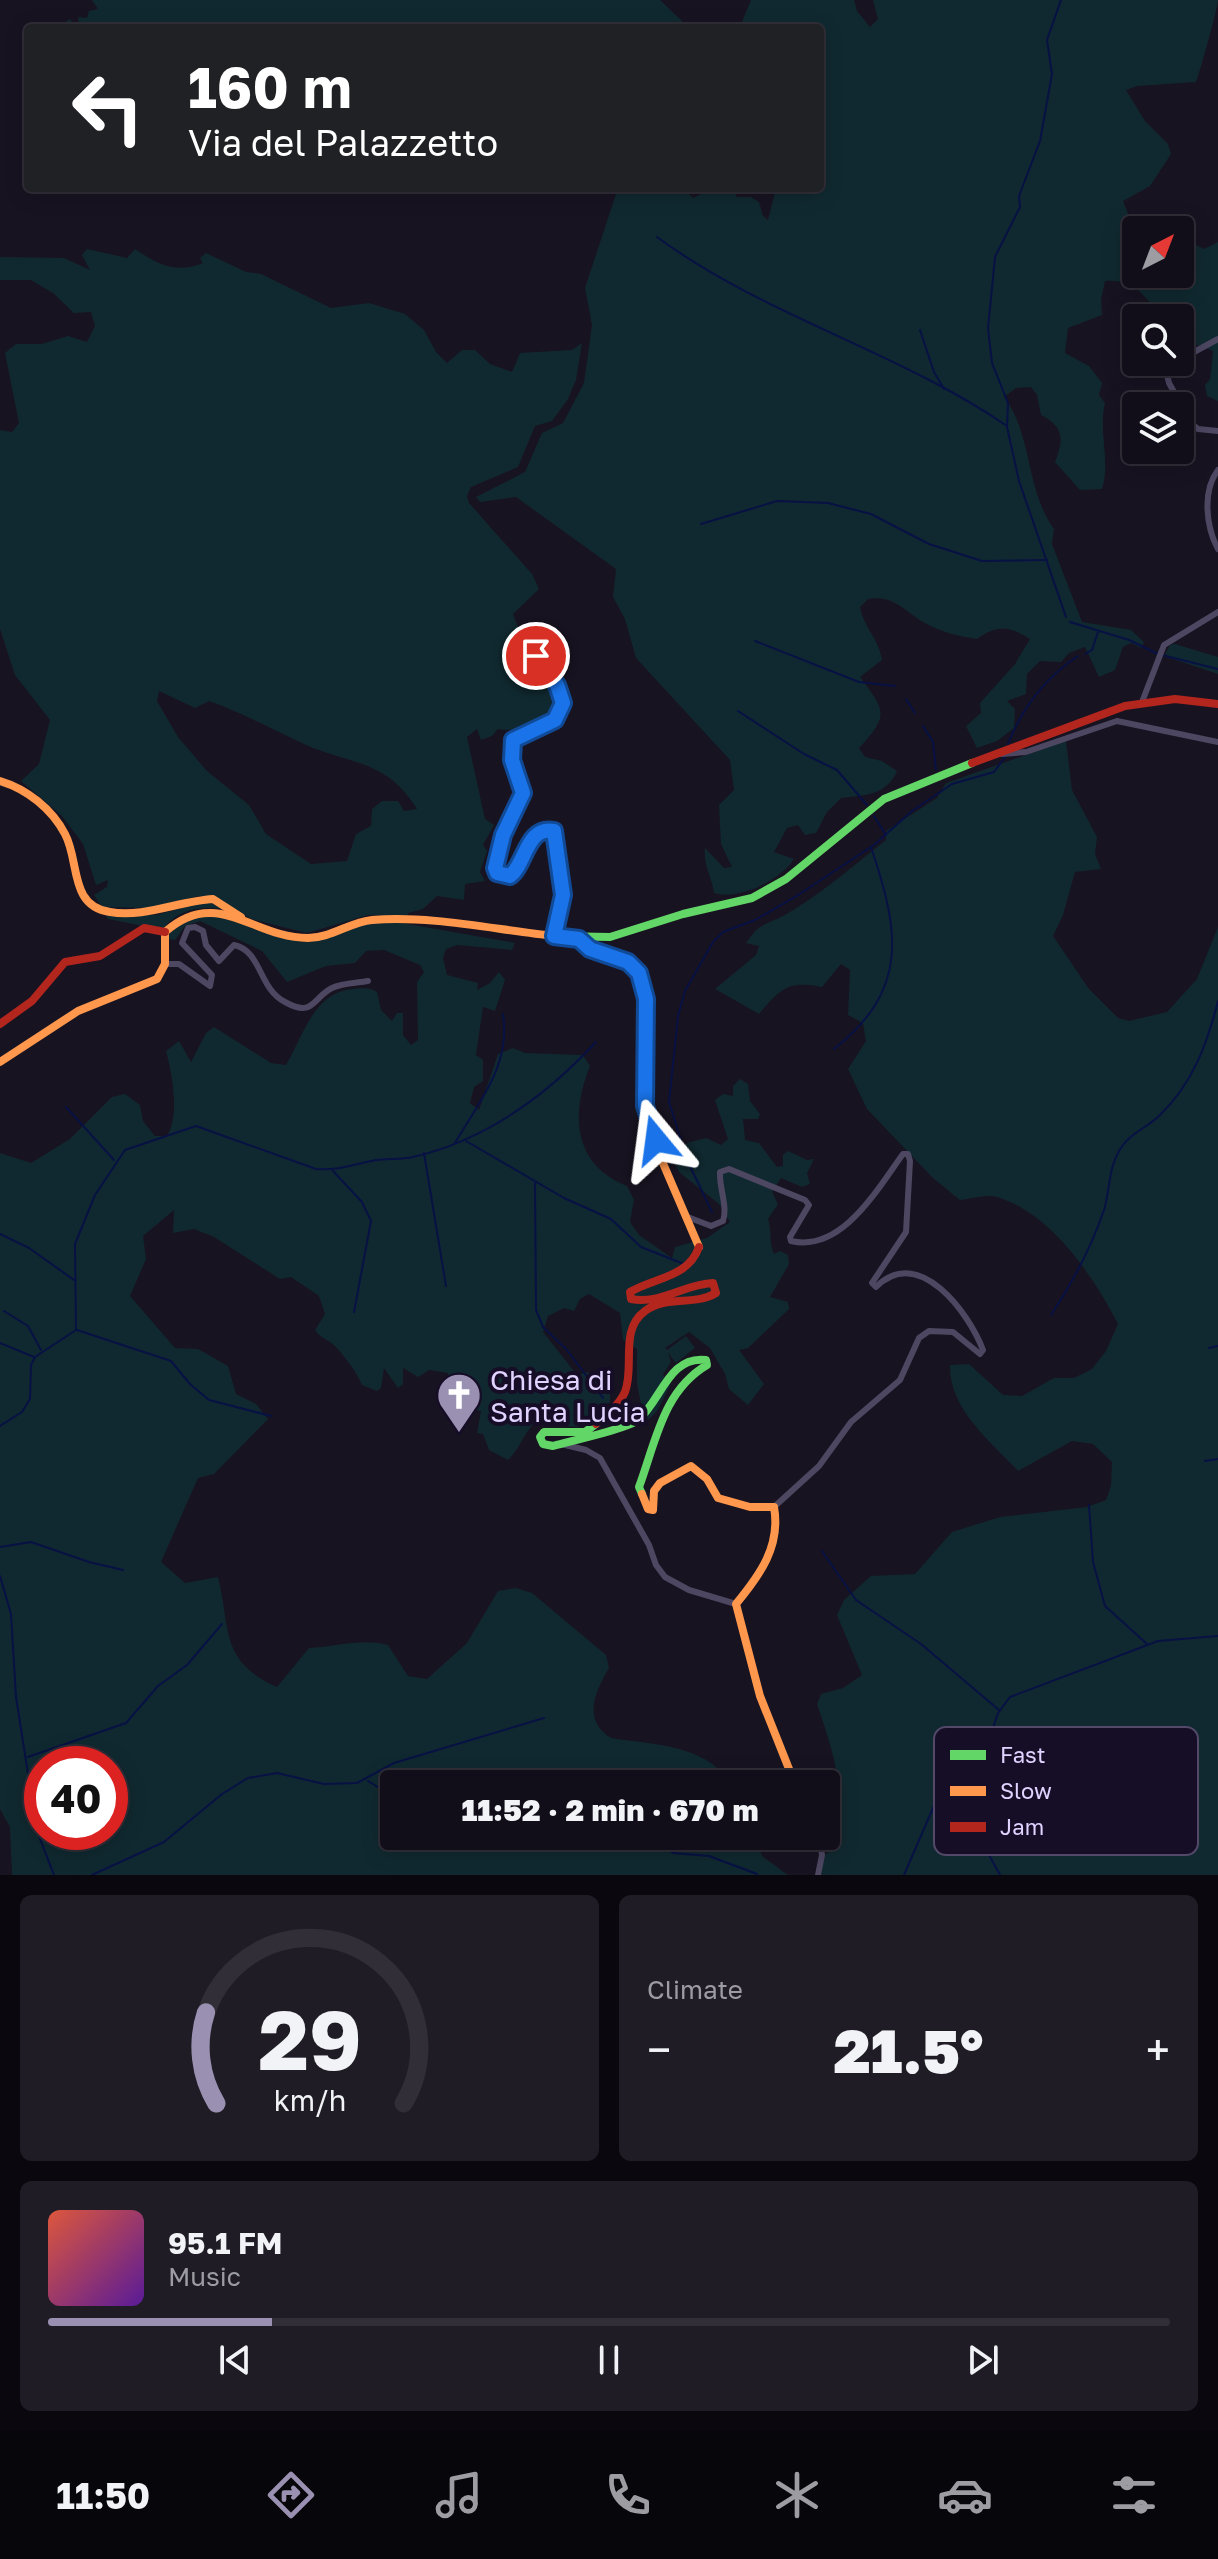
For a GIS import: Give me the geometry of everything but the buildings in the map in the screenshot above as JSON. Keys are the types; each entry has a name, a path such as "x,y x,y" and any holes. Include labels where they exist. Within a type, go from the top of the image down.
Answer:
{"street":[{"path":"1194,352 1218,339"},
{"path":"1167,376 1192,424 1198,429 1218,431"},
{"path":"1218,470 1209,491 1209,524 1218,549"},
{"path":"1142,702 1159,654 1170,639 1200,626 1218,612"},
{"path":"536,656 557,685 563,703 555,720 513,740 512,760 523,793 503,835 495,868 497,873 510,876 529,843 543,832 554,831 563,895 554,936"},
{"path":"0,1062 78,1011 157,979 165,964 165,932 171,924 204,911 308,938 369,920 396,919 579,939 610,937 683,914 752,898 786,879 884,799 902,789 1104,713 1142,702 1175,699 1218,704"},
{"path":"999,755 1026,752 1117,721 1218,742"},
{"path":"0,781 16,785 32,796 66,835 83,895 91,908 101,911 156,911 213,899 248,922"},
{"path":"165,964 179,964 210,986 212,975 182,943 188,928 195,927 203,931 206,945 219,961 234,945 252,955 265,986 286,1003 303,1008 316,1005 335,986 368,981"},
{"path":"0,1024 32,1001 65,962 100,956 144,928 165,932"},
{"path":"579,939 590,949 628,962 644,983 645,1106 685,1216 700,1244 691,1263 663,1280 638,1286 630,1292 631,1299 639,1302 663,1297 695,1283 713,1283 716,1293 708,1298 657,1305 644,1310 633,1320 628,1341 628,1374 622,1398 585,1432 544,1432 540,1437 549,1446 637,1421 659,1388 675,1372 703,1357 707,1365 687,1377 673,1394 639,1487 644,1504 653,1510 656,1506 654,1491 660,1483 691,1466 707,1479 718,1498 750,1507 774,1507 819,1466 851,1422 900,1380 919,1338 929,1331 953,1332 973,1351 980,1354 983,1350 976,1330 925,1276 906,1272 891,1276 876,1287 872,1283 906,1232 908,1154 903,1154 858,1216 810,1243 791,1241 790,1237 809,1205 805,1200 729,1169 720,1172 719,1187 725,1214 723,1221 711,1226 685,1216"},
{"path":"558,1443 586,1450 600,1458 665,1577 689,1590 736,1604"},
{"path":"774,1507 777,1515 765,1565 736,1604 741,1636 771,1728 789,1770"},
{"path":"818,1874 821,1850"}],"shaded area":[{"path":"92,0 660,0 689,24 79,24 78,17 87,18 89,11 98,9"},
{"path":"751,0 854,0 857,11 870,27 878,19 873,0 1218,0 1196,82 1137,86 1126,90 1145,121 1168,144 1171,154 1150,186 1123,201 1129,216 1122,216 1122,282 1105,281 1101,299 1102,315 1068,328 1065,353 1089,366 1102,383 1099,395 1105,403 1105,468 1102,489 1080,490 1055,462 1060,434 1054,424 1041,415 1037,395 1031,387 1016,388 1004,397 1020,428 1038,497 1054,529 1052,544 1082,622 1131,630 1144,642 1141,648 1131,643 1123,647 1115,670 1099,677 1085,647 1069,653 1061,662 1040,661 1027,674 1026,694 1007,701 1015,709 1014,728 997,741 977,748 966,726 981,713 980,703 1015,664 1030,639 1004,628 977,639 956,635 923,622 892,601 868,599 860,607 882,660 860,677 875,698 880,713 875,728 859,748 865,757 882,761 897,771 881,790 841,798 827,812 816,833 805,835 798,825 787,828 774,852 794,859 788,867 758,887 724,895 714,893 705,848 724,868 732,867 721,844 719,805 734,790 730,760 636,658 625,619 613,597 616,569 516,497 480,502 476,497 525,472 542,433 563,423 584,383 592,325 585,288 617,192 686,192 693,198 706,192 736,192 736,197 751,197 759,202 763,216 768,220 775,192 824,192 824,24 741,24"},
{"path":"1218,242 1218,401 1207,396 1205,385 1210,379 1213,351 1201,345 1194,346 1194,304 1151,304 1135,288 1194,288 1194,244 1204,249"},
{"path":"87,249 127,258 135,249 160,263 184,268 203,263 200,258 206,253 246,272 261,274 331,308 369,303 405,314 424,330 436,352 447,363 462,350 475,350 490,364 512,372 520,353 572,350 582,343 576,380 568,399 552,421 535,426 518,467 471,487 467,496 469,503 532,574 539,589 513,614 525,646 554,686 559,705 548,719 533,727 498,729 492,736 481,740 477,729 467,737 485,819 494,825 483,845 487,851 480,872 485,881 465,884 464,900 437,896 423,909 408,913 408,917 368,915 307,933 251,919 214,896 199,896 155,908 102,907 94,895 107,887 108,880 96,885 83,844 62,816 21,781 39,764 50,720 15,675 0,629 0,430 12,432 19,423 5,353 16,344 42,344 68,336 87,342 95,326 91,312 74,313 53,293 31,280 0,280 0,257 64,258 90,270 82,255","holes":["159,691 195,708 209,701 304,744 380,772 393,781 417,809 404,811 398,801 382,801 372,809 371,826 356,834 347,861 311,864 266,834 249,805 207,771 178,737 157,701"]},
{"path":"1170,645 1218,657 1218,674 1170,658 1165,654"},
{"path":"1066,741 1072,790 1097,837 1095,854 1101,869 1075,872 1063,915 1053,936 1089,989 1118,1018 1129,1021 1167,1012 1197,979 1218,927 1218,1875 821,1875 824,1855 840,1850 840,1770 836,1770 817,1704 821,1694 843,1688 862,1675 837,1615 844,1600 871,1576 915,1574 952,1532 1000,1517 1087,1507 1106,1500 1111,1486 1112,1462 1093,1444 1072,1441 1018,1471 973,1423 956,1396 950,1365 969,1364 1003,1395 1022,1396 1054,1378 1074,1378 1092,1369 1106,1351 1118,1324 1083,1267 1036,1217 997,1197 960,1200 933,1178 867,1109 848,1069 866,1041 863,1023 848,1015 850,970 841,964 822,987 801,985 786,988 759,1014 715,989 756,955 759,946 746,943 759,928 798,907 837,879 886,840 886,831 937,798 946,783"},
{"path":"200,903 212,903 222,909 189,911 174,918 163,930 108,919 105,914 156,915"},
{"path":"204,913 221,915 308,942 370,923 396,922 515,943 512,950 457,945 446,949 443,958 447,975 478,983 477,990 490,983 499,972 505,980 495,1011 483,1007 476,1055 483,1060 483,1081 474,1087 470,1103 479,1110 498,1054 513,1048 525,1053 583,1055 590,1066 580,1101 579,1119 586,1151 595,1165 627,1186 634,1200 630,1222 639,1235 672,1258 675,1247 707,1238 730,1222 719,1204 679,1172 674,1163 675,1153 682,1152 687,1143 706,1138 721,1145 728,1139 715,1100 723,1094 733,1096 733,1086 740,1079 748,1084 750,1101 760,1114 758,1119 743,1119 745,1140 759,1143 777,1167 783,1166 783,1155 788,1151 807,1160 814,1159 807,1173 810,1184 802,1187 781,1178 772,1192 778,1204 768,1219 772,1250 774,1254 780,1251 788,1255 789,1264 770,1297 788,1302 789,1309 748,1348 739,1350 764,1384 748,1405 729,1389 725,1374 710,1348 689,1332 665,1348 667,1350 686,1336 695,1348 676,1363 668,1353 671,1362 663,1374 670,1386 657,1411 645,1423 637,1384 637,1349 623,1340 620,1313 589,1294 580,1299 574,1311 564,1308 548,1316 543,1332 577,1375 588,1372 598,1380 603,1393 610,1391 610,1402 577,1427 535,1422 508,1460 489,1450 483,1434 477,1433 481,1411 448,1403 448,1373 429,1370 418,1377 403,1368 403,1384 398,1388 384,1368 381,1388 377,1391 362,1385 339,1351 315,1330 325,1314 319,1296 291,1277 280,1279 214,1237 194,1229 173,1233 174,1210 143,1236 146,1259 130,1296 175,1348 198,1349 228,1366 236,1394 256,1404 268,1419 214,1474 198,1478 161,1562 185,1583 218,1577 231,1642 245,1666 258,1677 277,1687 309,1648 368,1642 388,1645 408,1676 427,1679 467,1643 498,1591 516,1588 532,1593 606,1655 609,1668 594,1705 596,1723 602,1731 611,1738 661,1745 693,1754 719,1770 380,1770 380,1850 760,1850 762,1856 788,1875 12,1875 10,1827 0,1809 0,1153 31,1163 70,1139 112,1097 125,1094 140,1105 143,1121 155,1136 167,1136 174,1106 166,1051 179,1041 191,1062 206,1033 214,1027 271,1063 286,1065 311,1017 328,998 340,992 363,988 377,992 381,1010 392,1021 397,1013 403,1013 403,1035 411,1045 418,1040 417,982 424,972 420,965 384,950 366,951 355,963 326,966 287,982 262,951 200,921 185,926 175,940 167,939 173,927"}],"waterway":[{"path":"1061,0 1047,40 1052,74 1040,141 1019,196 1020,207 995,257 988,328 992,363 1008,403 1007,427 1019,481 1066,617"},
{"path":"657,237 698,265 742,289 921,376 1007,426"},
{"path":"920,330 934,372 944,389"},
{"path":"701,524 777,501 828,503 871,514 929,544 982,561 1047,560"},
{"path":"1070,622 1129,640 1158,654 1218,669"},
{"path":"1085,654 1092,650 1098,632"},
{"path":"755,641 859,682 895,686"},
{"path":"1008,744 1020,718 1036,695 1055,674 1078,656"},
{"path":"906,699 915,713"},
{"path":"738,711 804,754 837,770 867,805"},
{"path":"923,726 933,742 936,770"},
{"path":"712,1212 688,1162 669,1102 678,1016 685,991 713,942 723,932 755,920 795,897 874,845 912,811 952,784 994,772 1005,757"},
{"path":"874,816 886,835"},
{"path":"834,1049 859,1027 876,1004 892,957 888,906 871,847"},
{"path":"1051,1315 1093,1238 1104,1210 1119,1151 1160,1115 1181,1090 1204,1048 1218,1001"},
{"path":"455,1143 498,1066 504,1032 503,1014"},
{"path":"0,1426 22,1412 30,1399 31,1365 35,1357 76,1330 75,1244 95,1195 125,1150 196,1126 316,1169 413,1157 465,1139 513,1113 557,1080 596,1042"},
{"path":"66,1107 114,1160"},
{"path":"466,1141 564,1198 611,1219 641,1247 684,1264"},
{"path":"424,1153 446,1286"},
{"path":"333,1171 362,1202 371,1221 354,1312"},
{"path":"535,1183 536,1310 543,1327 567,1350 603,1398"},
{"path":"0,1234 29,1248 74,1280"},
{"path":"4,1311 28,1326 41,1350"},
{"path":"77,1330 171,1361 190,1384 209,1400 271,1416"},
{"path":"0,1343 34,1357"},
{"path":"1209,1348 1218,1346"},
{"path":"1205,1461 1218,1459"},
{"path":"1089,1505 1093,1562 1105,1606 1147,1644"},
{"path":"0,1547 31,1542 123,1570"},
{"path":"822,1551 856,1600 921,1644 999,1710"},
{"path":"0,1576 11,1614 16,1697 37,1831 54,1875"},
{"path":"60,1746 126,1723 158,1686 187,1665 222,1624"},
{"path":"993,1727 998,1713 1010,1697 1158,1641 1218,1636"},
{"path":"92,1875 164,1842 222,1794 248,1778 277,1773 324,1784 357,1783 394,1763 544,1718"},
{"path":"368,1781 380,1788"},
{"path":"904,1875 934,1806"},
{"path":"668,1850 709,1856 757,1874"},
{"path":"989,1855 1000,1875"}],"traffic: fast":[{"path":"555,936 610,937 683,914 752,898 786,879 884,799 972,763"},
{"path":"596,1424 585,1432 544,1432 540,1437 543,1444 553,1446 632,1423 646,1412 674,1372 693,1360 706,1360 707,1365 680,1389 663,1418 639,1487 642,1494"}],"traffic: slow":[{"path":"0,781 29,795 53,816 70,845 82,892 97,908 136,913 213,899 241,917"},
{"path":"0,1062 78,1011 157,979 165,964 165,932 184,919 202,914 219,914 288,936 308,938 364,921 394,919 440,921 555,936"},
{"path":"579,939 627,962 640,975 647,1002 646,1108 662,1161 699,1247"},
{"path":"642,1494 648,1509 653,1510 654,1491 660,1483 691,1466 707,1479 718,1498 750,1507 774,1507 774,1535 767,1559 736,1604 760,1696 789,1770"}],"traffic: jam":[{"path":"972,763 1125,706 1175,699 1218,704"},
{"path":"0,1024 32,1001 65,962 100,956 144,928 165,932"},
{"path":"596,1424 625,1392 630,1338 637,1319 645,1311 662,1303 699,1299 716,1293 713,1283 652,1299 631,1299 630,1292 670,1276 687,1265 699,1247"}],"place":[{"name":"Chiesa di Santa Lucia","path":"459,1434"}],"route":[{"path":"536,656 549,671 563,703 555,720 513,740 510,749 512,760 523,793 497,851 495,868 502,876 510,876 521,862 529,843 543,832 554,831 563,895 554,936 579,939 590,949 628,962 639,973 646,999 645,1106 656,1140"}]}
